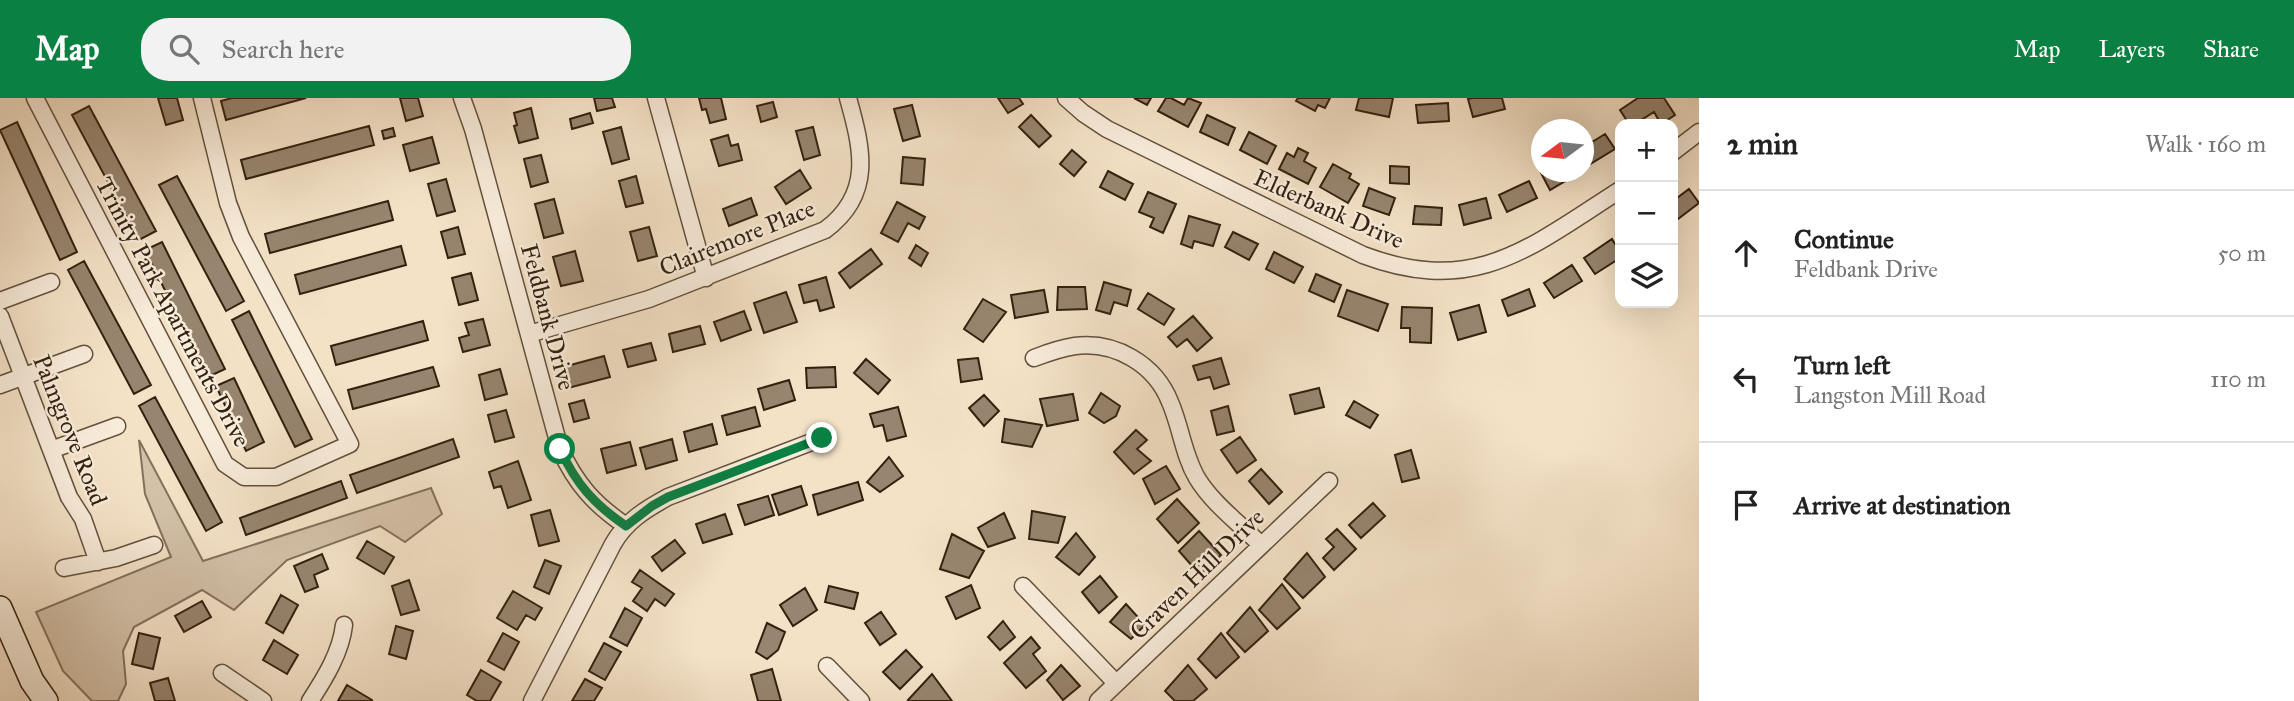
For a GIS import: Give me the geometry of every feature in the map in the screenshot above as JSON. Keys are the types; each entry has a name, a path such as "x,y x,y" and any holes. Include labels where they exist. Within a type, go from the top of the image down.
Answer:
{"main road":[{"path":"0,608 32,681 46,701"}],"street":[{"name":"Trinity Park Apartments Drive","path":"35,98 225,464 244,477 276,477 350,444 242,237 228,203 202,98"},
{"name":"Feldbank Drive","path":"463,98 560,449 571,474 587,495 626,526"},
{"path":"656,98 706,278"},
{"name":"Clairemore Place","path":"529,334 612,311 815,236 839,218 855,194 860,176 862,155 848,98"},
{"name":"Elderbank Drive","path":"1066,98 1083,113 1119,135 1363,255 1406,269 1454,271 1498,261 1556,231 1615,193"},
{"path":"1678,148 1699,132"},
{"path":"0,301 51,282"},
{"name":"Palmgrove Road","path":"0,316 69,497 83,519 98,562"},
{"path":"1034,358 1062,348 1094,345 1124,353 1143,364 1154,374 1171,402 1189,461 1199,480 1260,544"},
{"path":"0,385 84,354"},
{"path":"51,450 117,426"},
{"path":"532,701 613,544 626,526 668,497 822,438"},
{"name":"Craven Hill Drive","path":"1098,701 1329,481"},
{"path":"64,568 127,555 154,545"},
{"path":"1023,586 1116,683"},
{"path":"310,701 325,679 343,637 344,625"},
{"path":"827,666 861,701"},
{"path":"222,673 263,701"}],"shaded area":[{"path":"139,440 203,561 431,488 442,514 405,542 380,526 287,560 234,610 202,590 134,627 123,651 126,684 118,701 92,701 63,671 36,612 171,557 145,494"}],"building":[{"path":"158,98 177,98 183,120 166,125"},
{"path":"232,98 306,98 226,120 221,101"},
{"path":"400,98 418,98 423,116 406,121"},
{"path":"594,98 612,98 615,107 597,111"},
{"path":"699,98 721,98 726,119 710,123"},
{"path":"998,98 1019,98 1023,104 1008,113"},
{"path":"1134,98 1151,98 1147,105"},
{"path":"1166,98 1184,105 1188,98 1201,103 1188,127 1158,111"},
{"path":"1298,98 1330,98 1325,108 1318,105 1315,111 1296,101"},
{"path":"1359,98 1393,98 1389,117 1356,110"},
{"path":"1502,98 1505,109 1473,117 1468,99"},
{"path":"1638,98 1664,98 1675,115 1669,119 1658,119 1654,112 1643,119 1626,119 1620,110"},
{"path":"773,102 777,117 761,122 757,106"},
{"path":"1448,103 1449,121 1418,123 1416,105"},
{"path":"912,105 920,136 903,141 894,109"},
{"path":"89,106 156,231 139,240 72,115"},
{"path":"531,108 538,138 519,143 514,126 517,125 514,113"},
{"path":"590,113 593,123 572,129 570,119"},
{"path":"1031,115 1051,136 1039,147 1019,127"},
{"path":"1207,115 1235,128 1228,145 1200,132"},
{"path":"17,122 77,252 60,260 0,130"},
{"path":"369,126 374,145 246,179 241,160"},
{"path":"621,127 629,159 612,164 603,132"},
{"path":"813,127 820,155 804,160 796,131"},
{"path":"393,128 395,136 384,139 382,131"},
{"path":"1249,132 1276,146 1267,164 1240,150"},
{"path":"1605,134 1615,149 1594,162 1594,141"},
{"path":"728,135 731,146 738,144 742,160 719,166 711,140"},
{"path":"432,137 439,163 410,171 403,145"},
{"path":"1298,148 1308,153 1304,161 1316,168 1308,184 1279,169 1287,153 1294,157"},
{"path":"1072,150 1086,162 1074,176 1060,164"},
{"path":"541,155 548,182 531,187 524,159"},
{"path":"903,157 925,159 923,185 901,183"},
{"path":"1333,164 1351,174 1349,178 1359,184 1348,203 1320,187"},
{"path":"1390,166 1409,167 1409,184 1390,183"},
{"path":"800,170 811,188 786,204 775,187"},
{"path":"1108,171 1133,184 1125,200 1100,187"},
{"path":"177,176 244,301 226,311 159,185"},
{"path":"636,176 643,203 626,207 619,181"},
{"path":"446,179 455,211 437,216 428,184"},
{"path":"1529,181 1537,198 1507,212 1499,195"},
{"path":"1546,182 1564,182 1550,190"},
{"path":"1369,188 1395,198 1389,215 1363,206"},
{"path":"1689,189 1699,203 1678,219 1678,197"},
{"path":"1148,192 1176,204 1163,233 1150,227 1154,218 1139,212"},
{"path":"751,198 757,215 729,226 723,209"},
{"path":"1486,198 1491,218 1464,225 1459,205"},
{"path":"554,199 563,233 544,238 535,204"},
{"path":"388,201 393,220 270,253 265,234"},
{"path":"897,202 925,217 919,229 908,223 898,242 881,233"},
{"path":"1415,206 1442,208 1441,225 1413,224"},
{"path":"1189,216 1220,225 1213,246 1194,241 1192,248 1181,244"},
{"path":"458,227 465,254 448,258 441,232"},
{"path":"649,227 657,256 638,261 630,232"},
{"path":"1233,232 1258,244 1249,260 1225,247"},
{"path":"1612,239 1615,244 1615,261 1595,274 1584,258"},
{"path":"162,242 225,369 208,377 145,250"},
{"path":"916,245 928,253 921,266 909,258"},
{"path":"401,246 406,265 300,294 295,275"},
{"path":"871,249 882,264 850,288 839,273"},
{"path":"575,251 583,281 561,286 553,257"},
{"path":"1274,252 1303,267 1294,283 1266,269"},
{"path":"84,261 151,385 134,394 68,270"},
{"path":"1572,265 1582,281 1554,298 1544,283"},
{"path":"471,273 478,300 459,305 452,278"},
{"path":"1316,274 1341,285 1334,302 1309,291"},
{"path":"826,277 834,307 820,311 817,300 804,303 799,285"},
{"path":"1104,282 1131,290 1127,306 1114,302 1110,314 1096,310"},
{"path":"1058,287 1085,287 1087,309 1057,310"},
{"path":"1529,289 1535,306 1508,316 1502,300"},
{"path":"1044,290 1048,312 1015,318 1011,295"},
{"path":"1347,290 1388,304 1378,331 1338,316"},
{"path":"786,292 797,322 764,333 754,303"},
{"path":"1148,293 1174,309 1164,325 1138,309"},
{"path":"983,299 1006,312 983,342 964,329"},
{"path":"1479,305 1486,332 1458,340 1450,313"},
{"path":"1402,307 1432,308 1431,343 1410,342 1410,328 1401,328"},
{"path":"249,311 312,439 295,447 232,320"},
{"path":"744,311 751,330 721,341 714,322"},
{"path":"1193,316 1212,338 1197,351 1187,339 1177,347 1168,337"},
{"path":"483,319 490,345 463,352 459,338 469,335 465,323"},
{"path":"423,321 428,340 336,365 331,346"},
{"path":"700,326 705,344 673,352 669,334"},
{"path":"651,343 656,360 628,367 623,350"},
{"path":"604,356 610,377 568,388 563,367"},
{"path":"978,358 982,379 961,382 958,360"},
{"path":"1221,358 1229,384 1214,389 1210,377 1198,380 1193,366"},
{"path":"866,359 890,380 878,394 854,373"},
{"path":"433,367 439,386 353,409 348,390"},
{"path":"835,367 836,387 807,388 806,368"},
{"path":"500,369 507,394 485,400 479,375"},
{"path":"234,378 264,442 246,451 216,386"},
{"path":"789,380 795,400 764,410 758,389"},
{"path":"1319,388 1324,407 1295,414 1290,395"},
{"path":"1101,393 1120,406 1116,416 1104,423 1089,413"},
{"path":"1073,394 1078,420 1047,426 1040,399"},
{"path":"984,395 999,411 984,426 969,408"},
{"path":"155,397 222,522 206,531 139,406"},
{"path":"584,400 589,418 574,422 569,404"},
{"path":"1354,401 1378,415 1370,428 1346,415"},
{"path":"1228,406 1234,431 1217,435 1211,411"},
{"path":"755,407 760,426 727,435 722,416"},
{"path":"898,407 906,436 887,441 883,425 874,427 870,414"},
{"path":"506,410 514,437 495,442 488,415"},
{"path":"1005,419 1042,425 1032,447 1002,442"},
{"path":"712,424 717,444 689,452 684,432"},
{"path":"1136,430 1147,440 1137,449 1151,461 1134,474 1114,452"},
{"path":"1240,437 1256,460 1237,473 1221,450"},
{"path":"453,439 459,457 357,493 350,475"},
{"path":"672,439 677,460 646,469 640,448"},
{"path":"630,442 636,465 607,473 601,449"},
{"path":"1411,450 1419,478 1402,482 1395,455"},
{"path":"889,457 903,476 880,492 867,482"},
{"path":"518,461 531,500 508,508 501,486 494,488 489,472"},
{"path":"1166,466 1180,489 1155,504 1143,479"},
{"path":"1261,469 1282,492 1269,504 1249,481"},
{"path":"341,481 347,498 246,535 240,518"},
{"path":"858,482 863,500 818,515 813,495"},
{"path":"801,486 807,505 779,515 772,495"},
{"path":"768,496 774,515 745,525 738,505"},
{"path":"1177,499 1199,523 1178,543 1157,519"},
{"path":"1373,503 1385,516 1361,538 1349,525"},
{"path":"550,510 559,541 539,546 531,515"},
{"path":"1032,511 1065,517 1058,543 1029,539"},
{"path":"1004,513 1015,538 988,547 978,528"},
{"path":"725,514 732,534 703,543 696,524"},
{"path":"1337,529 1356,549 1334,570 1323,558 1334,547 1326,539"},
{"path":"1199,531 1221,555 1200,575 1179,551"},
{"path":"1076,533 1095,557 1079,575 1056,557"},
{"path":"952,534 984,551 969,578 940,569"},
{"path":"675,540 685,553 662,571 652,557"},
{"path":"367,541 394,557 384,574 357,558"},
{"path":"1307,553 1325,577 1303,598 1284,579"},
{"path":"322,554 328,569 314,575 318,587 305,592 294,566"},
{"path":"545,560 561,566 549,594 534,587"},
{"path":"640,570 674,594 665,606 655,599 647,611 633,601 642,588 632,582"},
{"path":"1100,576 1117,597 1099,613 1082,592"},
{"path":"409,580 419,610 401,615 392,586"},
{"path":"1282,584 1300,608 1277,629 1259,610"},
{"path":"971,585 980,608 956,619 946,597"},
{"path":"829,586 858,593 854,609 825,602"},
{"path":"805,588 817,610 793,626 780,605"},
{"path":"513,591 542,608 535,620 526,615 517,630 497,618"},
{"path":"281,595 298,605 283,633 266,623"},
{"path":"202,601 211,617 184,632 175,616"},
{"path":"1126,604 1145,625 1131,639 1110,622"},
{"path":"1250,607 1268,631 1245,652 1227,633"},
{"path":"625,608 642,618 627,646 610,637"},
{"path":"881,612 896,634 880,645 865,623"},
{"path":"1003,621 1015,637 1000,650 988,637"},
{"path":"767,623 785,632 778,650 767,659 756,652"},
{"path":"396,626 413,631 406,659 389,654"},
{"path":"139,633 160,638 153,669 132,664"},
{"path":"503,633 519,642 504,670 488,661"},
{"path":"1221,633 1239,657 1216,678 1198,659"},
{"path":"1031,637 1040,648 1033,654 1046,671 1026,688 1004,663"},
{"path":"274,640 298,655 287,674 263,660"},
{"path":"604,643 621,652 605,680 589,671"},
{"path":"906,650 922,667 900,689 883,672"},
{"path":"1061,665 1080,686 1063,700 1047,680"},
{"path":"1188,665 1207,689 1193,701 1175,701 1165,691"},
{"path":"772,669 781,701 758,701 751,675"},
{"path":"481,670 501,682 490,701 477,701 467,695"},
{"path":"932,674 952,701 908,700"},
{"path":"168,678 175,701 155,701 150,683"},
{"path":"585,679 602,688 594,701 572,701"},
{"path":"347,685 372,700 372,701 338,701"}],"route":[{"path":"560,449 571,474 587,495 626,526 639,514 668,497 822,438"}]}
